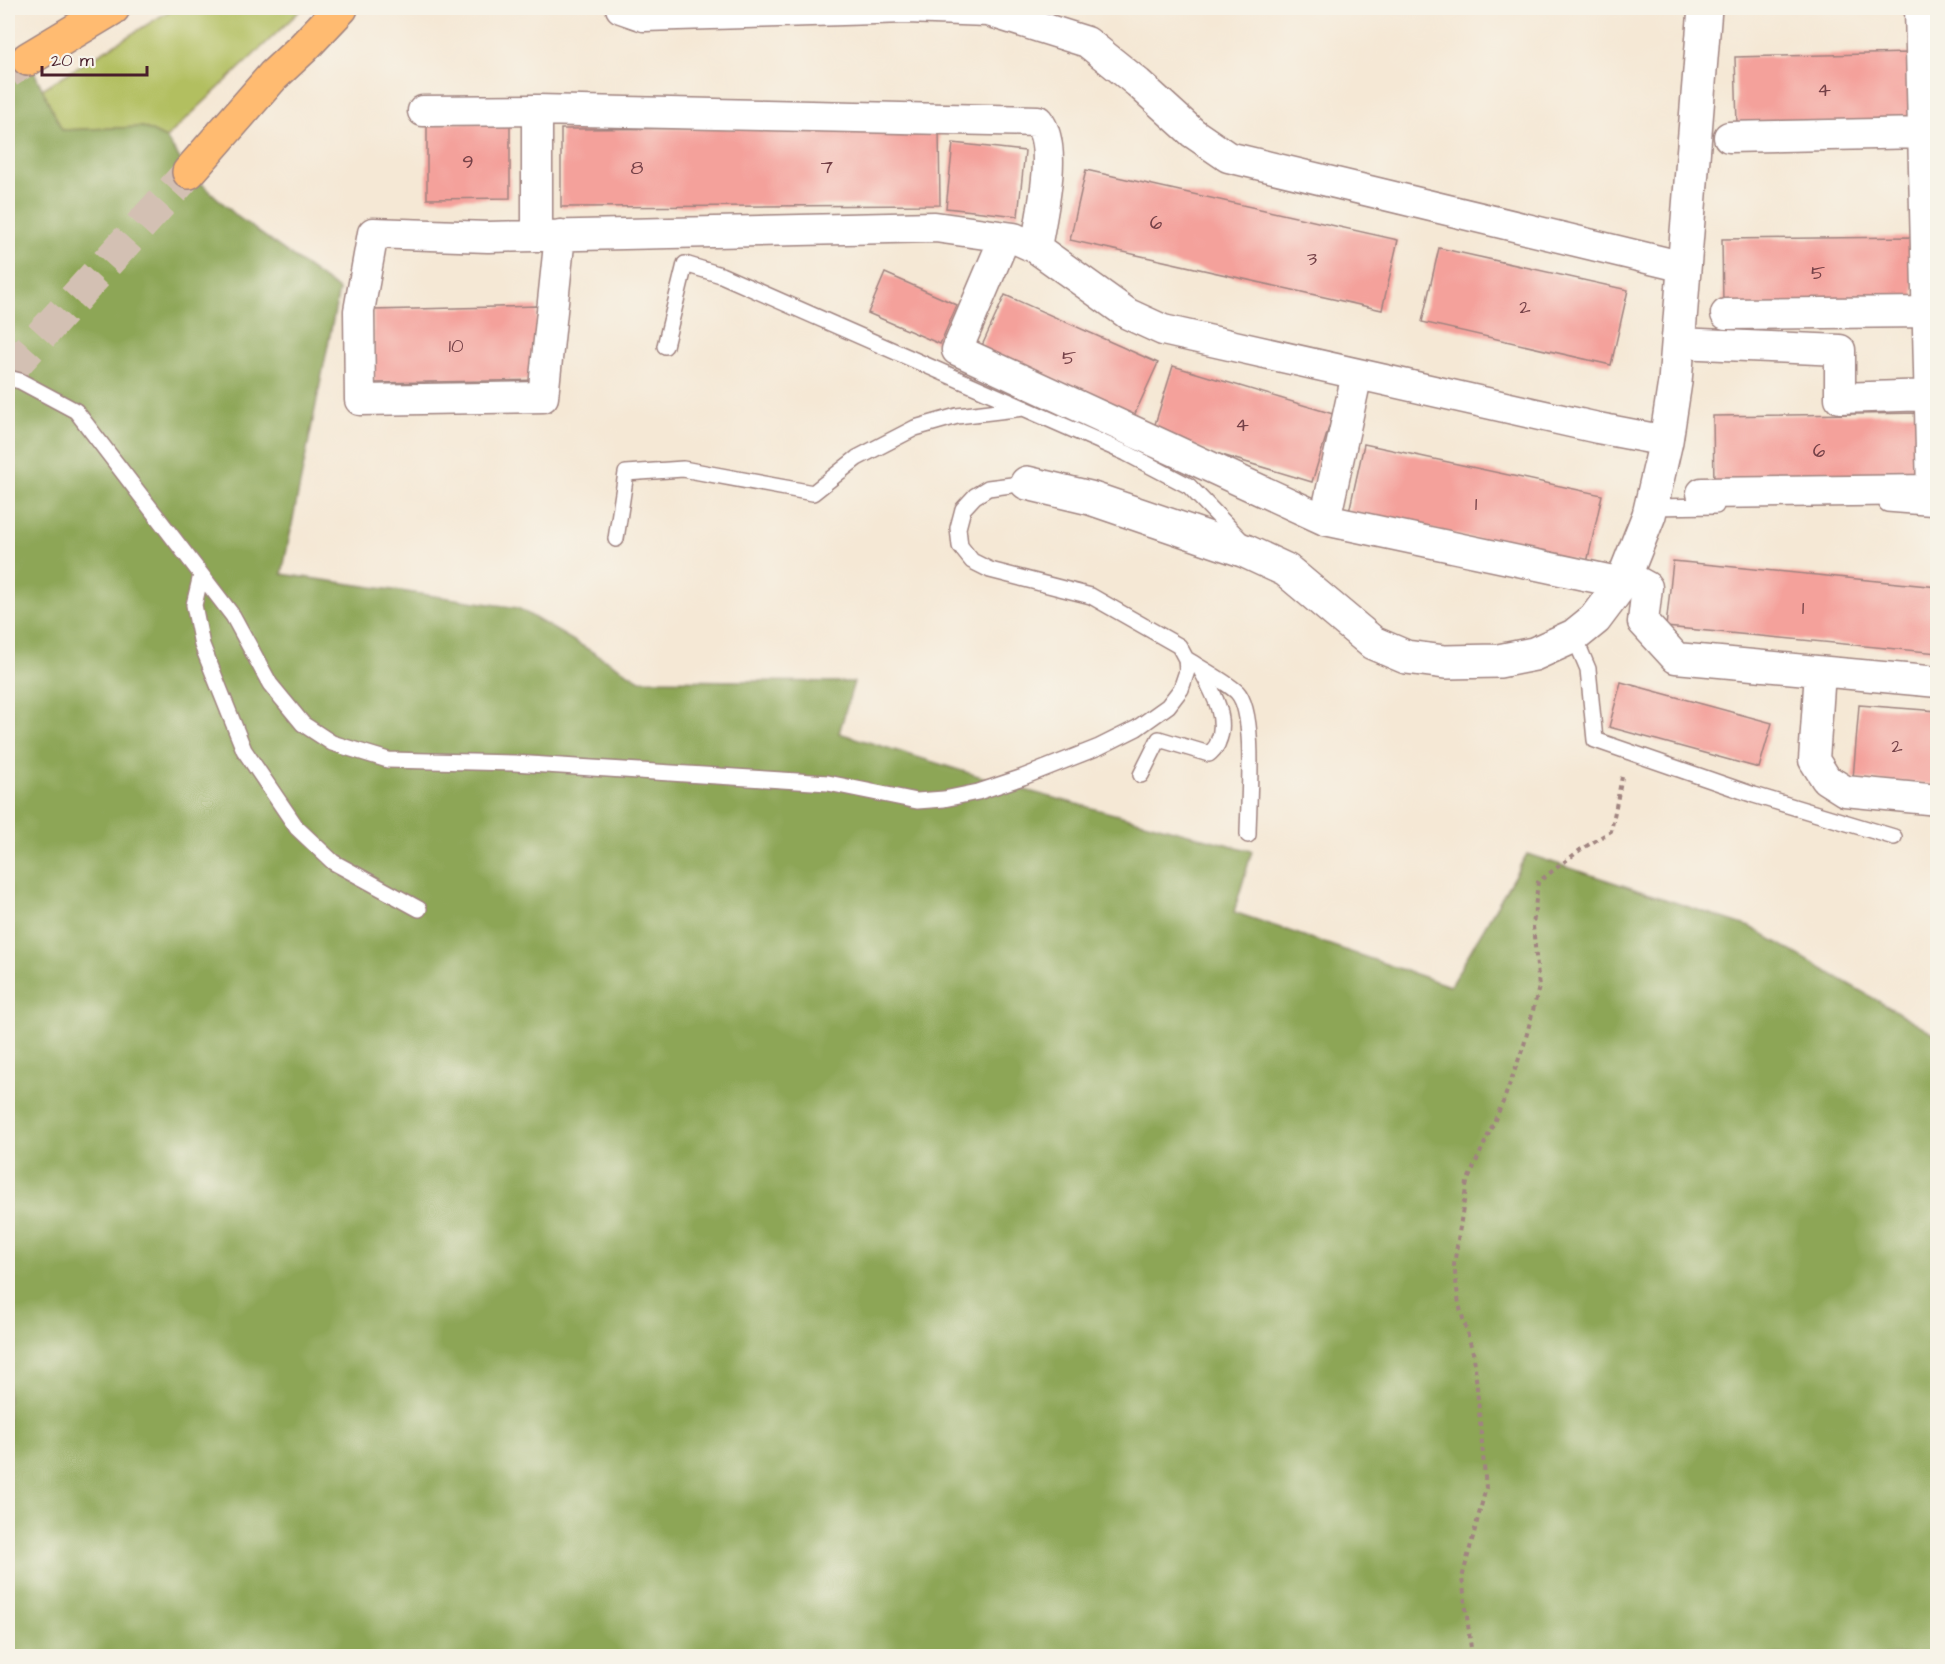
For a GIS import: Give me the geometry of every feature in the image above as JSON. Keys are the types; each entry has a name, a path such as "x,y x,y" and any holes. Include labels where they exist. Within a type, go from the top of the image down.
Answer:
{"highway":[{"path":"28,59 113,8"},
{"path":"189,171 273,76 341,8"}],"street":[{"path":"621,8 644,16 907,8 988,11 1087,42 1138,83 1193,133 1228,157 1684,267"},
{"path":"1027,483 1090,498 1257,556 1286,570 1373,643 1406,657 1445,662 1499,662 1534,654 1574,636 1595,619 1623,579 1651,507 1666,441 1676,382 1705,8"},
{"path":"1702,493 1932,490 1920,8"},
{"path":"423,111 537,110 1038,121 1045,129 1048,166 1036,248"},
{"path":"537,110 548,235 543,397 360,400 359,311 373,233 488,237 548,235 935,227 1014,238 1036,248 1128,314 1163,330 1598,428 1666,441"},
{"path":"1729,137 1923,133"},
{"path":"1005,237 957,350 1325,520 1623,579 1647,587 1643,622 1676,657 1938,682"},
{"path":"1726,314 1928,312"},
{"path":"1678,343 1840,350 1840,398 1930,395"},
{"path":"1325,520 1357,374"},
{"path":"1820,672 1814,760 1826,779 1845,791 1938,800"}],"lane":[{"path":"665,346 685,264 722,275 1126,453 1189,486 1257,556"},
{"path":"8,378 20,381 76,411 233,616 270,684 303,723 332,743 388,760 514,763 828,783 917,801 944,799 978,792 1099,747 1137,728 1167,706 1181,689 1187,671 1186,659 1179,646 1091,596 990,570 972,561 960,546 957,528 963,508 975,496 988,488 1027,483"},
{"path":"616,539 626,473 683,469 813,493 856,458 915,428 957,416 1024,408"},
{"path":"1651,507 1871,503 1938,507"},
{"path":"201,575 194,605 202,645 244,750 297,828 333,862 419,909"},
{"path":"1574,636 1588,669 1595,740 1627,753 1675,766 1754,795 1894,837"},
{"path":"1186,659 1238,692 1246,710 1250,739 1248,835"},
{"path":"1141,774 1159,739 1209,754 1218,742 1222,722 1216,699 1200,668"}],"path":[{"path":"1472,1656 1462,1578 1486,1488 1474,1356 1459,1305 1454,1265 1467,1182 1506,1093 1524,1045 1539,987 1533,926 1538,882 1580,850 1611,831 1627,753"}],"green space":[{"path":"174,8 303,8 166,138 143,127 62,130 42,89"},
{"path":"8,37 28,59 62,130 143,127 166,138 189,172 238,217 339,290 282,574 518,608 640,680 854,682 839,733 1021,789 1252,851 1234,912 1450,986 1527,854 1750,927 1937,1035 1937,1656 8,1656"}],"building":[{"path":"1910,53 1912,121 1737,125 1735,57"},
{"path":"510,122 510,198 427,199 427,123"},
{"path":"939,127 940,205 561,207 561,129"},
{"path":"953,143 1025,151 1018,216 946,208"},
{"path":"1086,170 1398,240 1382,310 1070,240"},
{"path":"1913,237 1914,305 1723,307 1722,239"},
{"path":"1439,248 1628,290 1611,365 1422,322"},
{"path":"885,273 957,305 940,344 868,313"},
{"path":"1005,295 1158,363 1133,418 980,350"},
{"path":"537,306 539,380 374,383 373,310"},
{"path":"1173,366 1333,414 1312,482 1152,434"},
{"path":"1923,413 1924,484 1714,487 1713,416"},
{"path":"1364,444 1602,495 1587,563 1349,512"},
{"path":"1673,561 1938,587 1938,653 1666,627"},
{"path":"1621,682 1772,723 1759,768 1609,727"},
{"path":"1859,705 1938,711 1938,785 1853,779"}],"tunnel":[{"path":"8,72 28,59"},
{"path":"8,372 189,172"}]}
